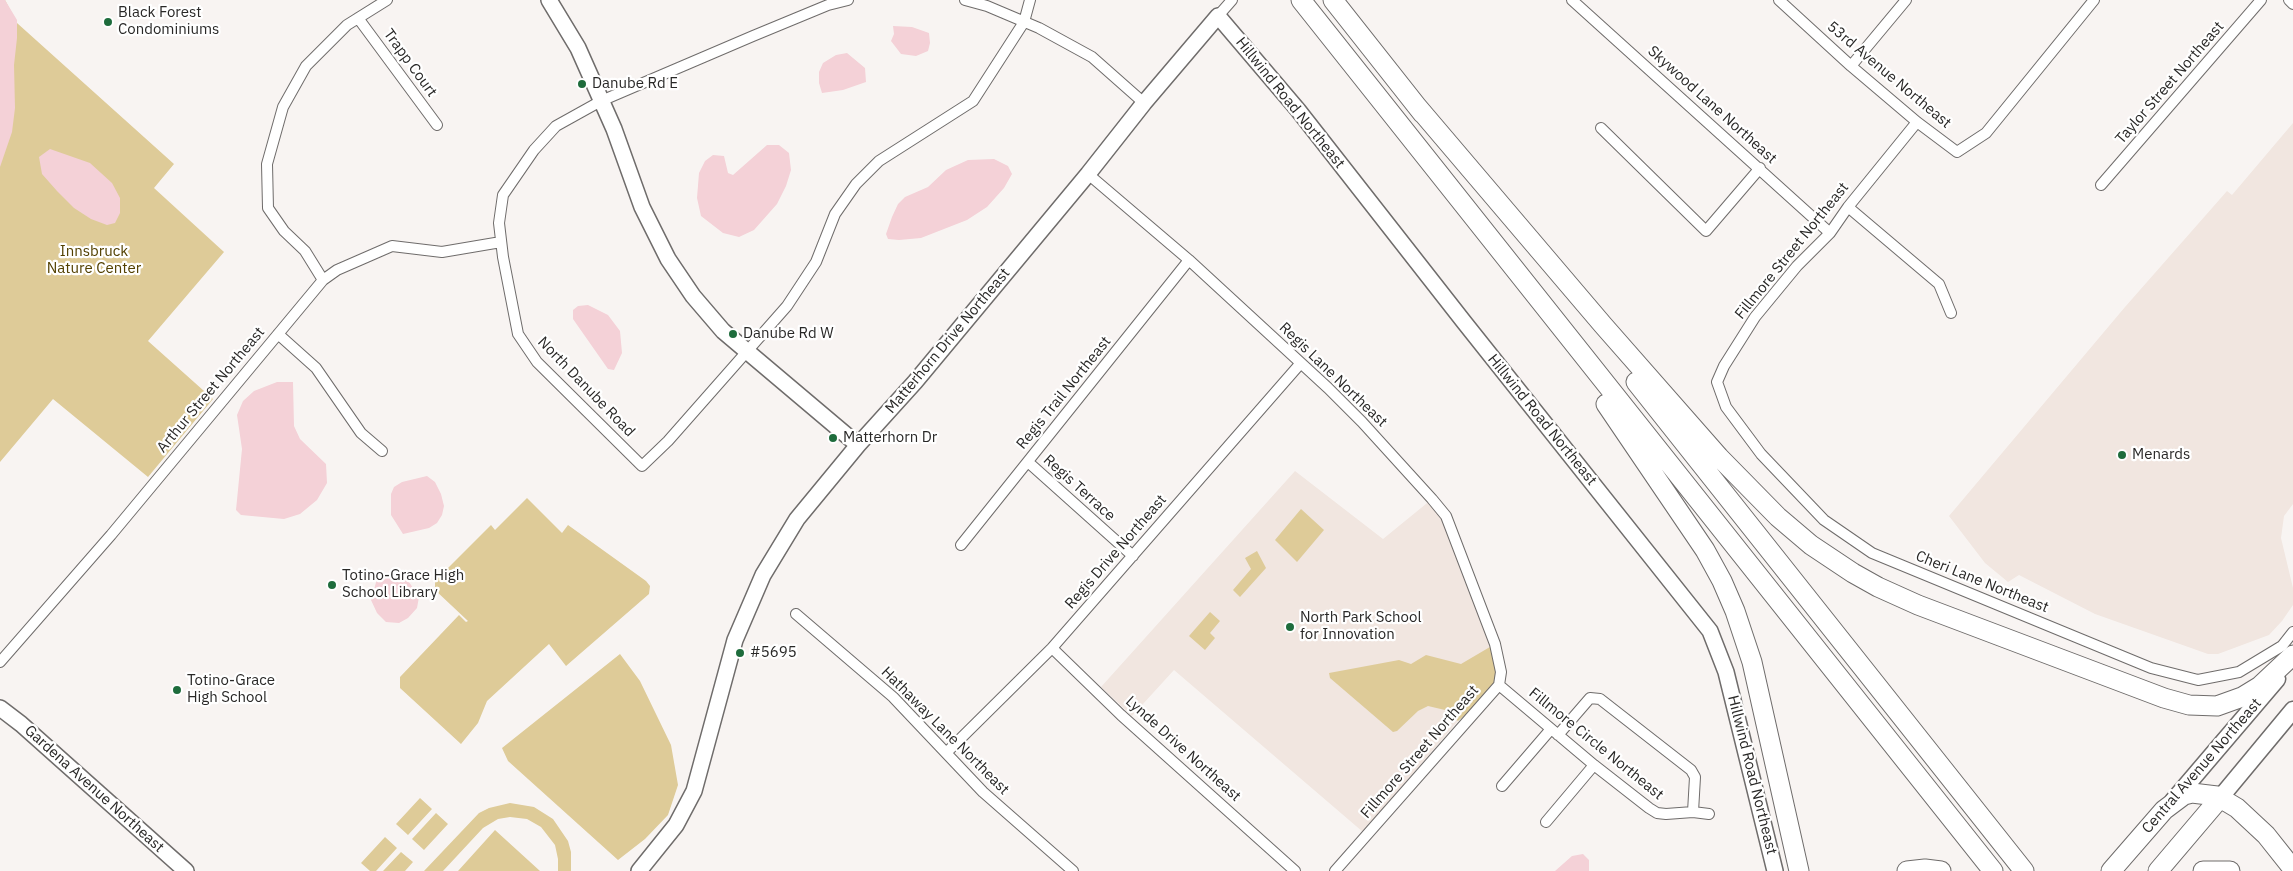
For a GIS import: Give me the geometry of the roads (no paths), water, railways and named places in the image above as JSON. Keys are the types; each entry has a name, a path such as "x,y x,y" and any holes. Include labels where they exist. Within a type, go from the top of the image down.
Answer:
{"highway":[{"path":"1301,0 1993,871"},
{"path":"1333,0 2024,871"},
{"path":"1415,104 1603,325 1719,457 1782,520 1811,545 1853,573 1878,587 1918,604 2155,695 2189,705 2217,706 2242,697 2260,686 2293,655"},
{"path":"1579,352 1600,394 1704,550 1728,595 1752,662 1800,871"},
{"path":"1918,737 2035,871"},
{"path":"2164,810 2184,796 2192,793 2208,793 2220,798 2237,808 2256,825 2293,869"},
{"path":"2158,871 2220,798"},
{"name":"Central Avenue Northeast","path":"2112,871 2164,810"},
{"path":"1907,871 1925,869 1941,871"},
{"path":"2203,871 2230,871"}],"main road":[{"name":"Central Avenue Northeast","path":"2164,810 2293,660"},
{"path":"2220,798 2293,710"}],"street":[{"path":"323,280 305,251 284,231 268,208 266,164 284,107 306,66 347,25 386,0"},
{"path":"549,0 578,48 614,129 642,207 668,259 693,296 717,324 858,445"},
{"name":"North Danube Road","path":"748,350 668,441 642,466 537,362 518,334 501,242 499,223 503,195 524,165 556,126 601,101 828,5 848,0"},
{"path":"965,0 987,6 1024,22 1092,57 1144,103"},
{"path":"748,350 787,306 816,262 835,214 856,184 879,161 973,101 1024,22 1030,0"},
{"name":"Matterhorn Drive Northeast","path":"639,871 676,825 694,791 735,640 762,575 797,519 858,445 915,382 1088,174 1144,103 1232,0"},
{"name":"Skywood Lane Northeast","path":"1572,0 1830,233"},
{"name":"53rd Avenue Northeast","path":"1779,0 1852,66 1918,122 1957,152 1986,133 2094,0"},
{"path":"1852,66 1906,0"},
{"name":"Taylor Street Northeast","path":"2101,185 2261,0"},
{"path":"2289,0 2293,4"},
{"name":"Hillwind Road Northeast","path":"1218,16 1298,110 1710,631 1726,672 1775,871"},
{"name":"Trapp Court","path":"358,18 437,125"},
{"name":"Fillmore Street Northeast","path":"1716,382 1755,317 1797,266 1830,233 1848,207 1918,122"},
{"path":"1601,128 1706,231 1760,168"},
{"name":"Regis Lane Northeast","path":"1088,174 1189,260 1362,422 1446,516 1494,644"},
{"path":"1848,207 1939,284 1951,312"},
{"name":"Arthur Street Northeast","path":"0,662 110,535 323,280 337,270 392,246 442,252 501,242"},
{"name":"Regis Trail Northeast","path":"961,545 1189,260"},
{"path":"278,334 316,368 361,433 382,451"},
{"name":"Regis Drive Northeast","path":"946,753 1052,648 1300,364"},
{"name":"Cheri Lane Northeast","path":"1716,382 1726,406 1761,454 1824,520 1872,553 2151,668 2198,680 2239,672 2282,646 2293,632"},
{"name":"Regis Terrace","path":"1028,462 1132,556"},
{"name":"Hathaway Lane Northeast","path":"796,614 892,697 984,792 1073,871"},
{"name":"Fillmore Street Northeast","path":"1335,871 1499,685 1501,672 1494,644"},
{"name":"Lynde Drive Northeast","path":"1052,648 1121,715 1295,871"},
{"name":"Fillmore Circle Northeast","path":"1499,685 1594,765 1657,813 1693,812 1709,814"},
{"path":"1502,786 1590,698 1600,699 1691,770 1695,777 1693,812"},
{"name":"Gardena Avenue Northeast","path":"0,708 186,871"},
{"path":"1546,822 1594,765"}],"place":[{"name":"Black Forest Condominiums","path":"108,22"},
{"name":"Danube Rd E","path":"582,84"},
{"name":"Danube Rd W","path":"733,334"},
{"name":"Matterhorn Dr","path":"833,438"},
{"name":"Menards","path":"2122,455"},
{"name":"Totino-Grace High School Library","path":"332,585"},
{"name":"North Park School for Innovation","path":"1290,627"},
{"name":"#5695","path":"740,653"},
{"name":"Totino-Grace High School","path":"177,690"}],"park label":[{"name":"Innsbruck Nature Center","path":"94,260"}]}
